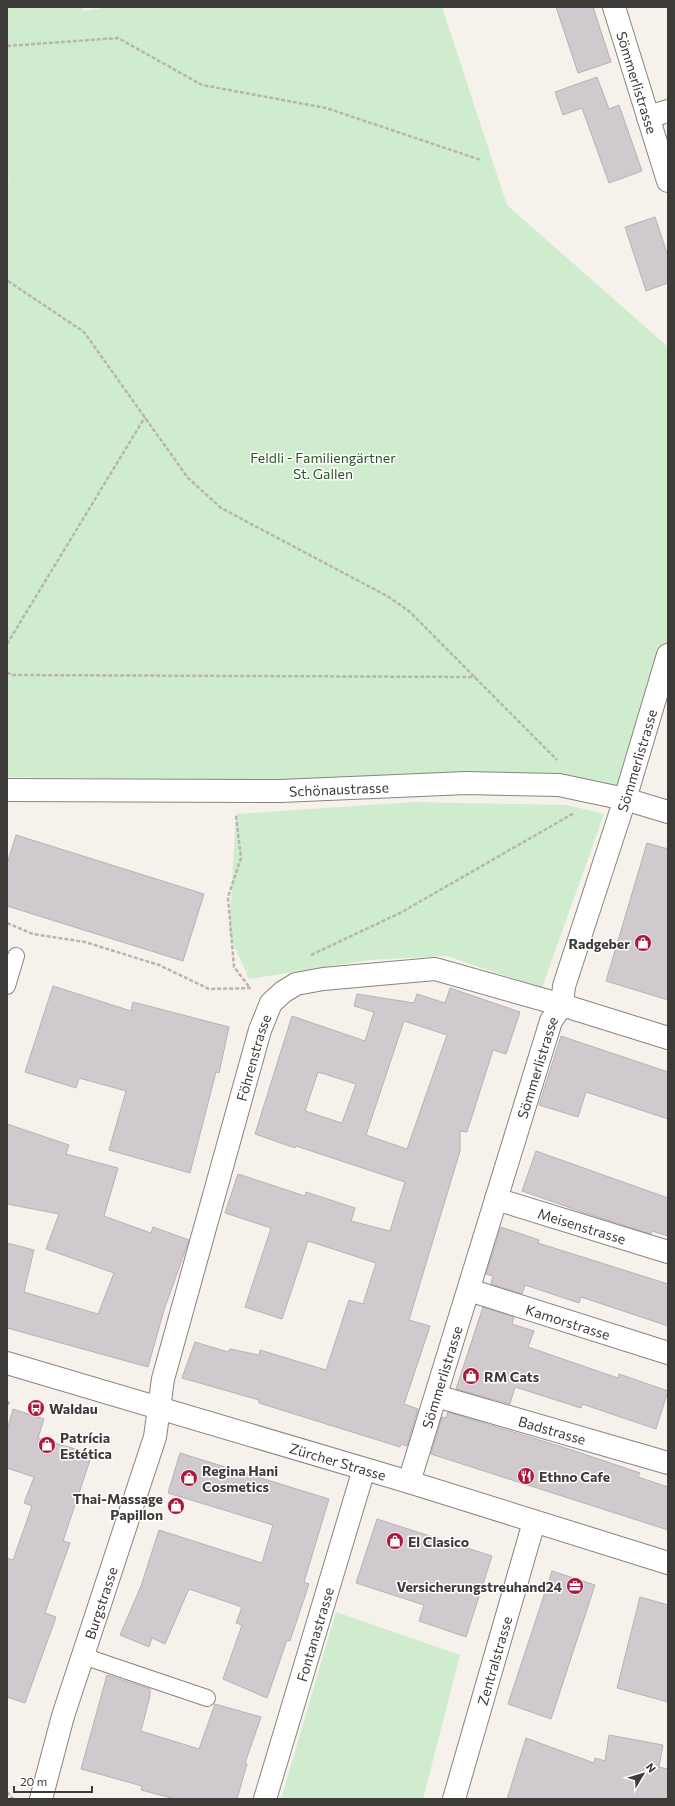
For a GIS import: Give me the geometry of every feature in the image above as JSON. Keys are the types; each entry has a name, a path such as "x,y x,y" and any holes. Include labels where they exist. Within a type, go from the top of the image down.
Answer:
{"street":[{"name":"Sömmerlistrasse","path":"614,7 658,114 668,181"},
{"name":"Sömmerlistrasse","path":"409,1482 551,1021 562,1005 564,986 625,799 668,655"},
{"name":"Schönaustrasse","path":"7,790 281,791 466,783 559,785 625,799 668,812"},
{"name":"Föhrenstrasse","path":"159,1407 163,1379 260,1030 271,1002 283,992 296,984 323,979 435,969 562,1005 668,1038"},
{"name":"Meisenstrasse","path":"496,1199 668,1252"},
{"name":"Kamorstrasse","path":"469,1290 668,1353"},
{"name":"Zürcher Strasse","path":"7,1363 409,1482 668,1563"},
{"name":"Badstrasse","path":"436,1396 668,1463"},
{"name":"Burgstrasse","path":"48,1798 63,1716 155,1437 159,1407"},
{"name":"Fontanastrasse","path":"265,1799 364,1469"},
{"name":"Zentralstrasse","path":"454,1799 534,1522"}],"lane":[{"path":"7,986 16,956"},
{"path":"83,1656 207,1698"}],"path":[{"path":"7,46 118,38 202,85 326,108 481,160"},
{"path":"8,281 84,332 188,478 221,508 389,597 410,612 558,761 559,785"},
{"path":"7,644 145,417"},
{"path":"7,672 20,675 476,677"},
{"path":"305,958 400,913 574,813 576,808"},
{"path":"236,814 241,858 228,898 234,968 251,989"},
{"path":"7,923 34,934 85,942 159,965 209,989 251,989 255,985"},
{"path":"7,1405 10,1400"},
{"path":"7,1792 13,1799"}],"green space":[{"name":"Feldli - Familiengärtner St. Gallen","path":"7,7 82,7 83,11 109,7 442,7 507,205 668,347 668,655 625,799 559,785 7,777 7,185 9,182 7,177"},
{"path":"414,802 567,805 604,814 542,988 447,956 369,960 249,979 229,934 236,814"},
{"path":"336,1612 460,1655 423,1799 281,1799"}],"building":[{"path":"556,7 593,7 611,62 578,73"},
{"path":"597,77 609,109 619,105 642,171 609,183 582,108 563,115 555,92"},
{"path":"655,217 668,256 668,283 646,291 625,227"},
{"path":"16,835 204,894 183,961 7,906 7,864"},
{"path":"647,843 668,849 668,1000 606,981"},
{"path":"53,986 131,1011 133,1002 229,1027 219,1073 216,1072 190,1173 109,1150 126,1091 79,1078 76,1088 25,1072"},
{"path":"450,988 520,1012 506,1054 493,1050 467,1132 460,1131 460,1151 409,1320 430,1326 404,1404 418,1409 407,1446 401,1444 400,1447 259,1403 259,1400 182,1378 195,1342 228,1352 230,1349 259,1355 260,1350 326,1370 349,1300 363,1304 376,1263 308,1241 282,1319 245,1307 271,1228 225,1213 238,1174 305,1196 306,1192 355,1208 351,1221 390,1231 405,1182 255,1134 292,1016 365,1041 374,1012 354,1006 357,994 414,1003 417,994 445,1003","holes":["404,1021 447,1035 407,1149 366,1135","318,1072 356,1084 342,1123 305,1111"]},
{"path":"561,1036 668,1072 668,1119 586,1092 578,1117 539,1105"},
{"path":"7,1124 69,1145 66,1154 118,1168 104,1216 151,1233 153,1227 189,1240 164,1310 148,1367 7,1328 7,1243 34,1250 24,1292 98,1314 114,1273 46,1249 59,1214 7,1204"},
{"path":"536,1151 668,1198 668,1236 652,1231 651,1234 522,1191"},
{"path":"501,1227 539,1240 538,1243 668,1284 668,1326 581,1297 579,1303 525,1285 522,1294 491,1284 493,1276 486,1274"},
{"path":"483,1307 514,1317 512,1324 534,1331 528,1347 618,1378 619,1374 668,1391 656,1429 582,1404 581,1408 515,1387 510,1404 456,1389"},
{"path":"13,1409 44,1419 38,1438 92,1454 63,1541 70,1543 45,1613 56,1617 25,1703 7,1697 7,1558 13,1560 32,1506 24,1503 34,1477 7,1468 7,1430"},
{"path":"448,1412 572,1450 640,1473 638,1477 668,1487 668,1530 431,1454 442,1417 446,1418"},
{"path":"180,1453 329,1499 304,1582 309,1584 290,1641 287,1640 267,1698 223,1679 242,1625 236,1623 242,1607 189,1589 165,1644 152,1638 149,1647 120,1635 141,1586 159,1530 262,1563 273,1525 168,1493"},
{"path":"377,1519 492,1556 466,1637 419,1621 424,1605 356,1583"},
{"path":"552,1571 595,1585 551,1719 508,1704"},
{"path":"640,1597 668,1605 668,1702 617,1688"},
{"path":"107,1675 150,1689 150,1696 141,1731 199,1749 215,1704 261,1717 245,1763 247,1764 237,1799 175,1799 141,1790 142,1786 81,1769"},
{"path":"609,1735 663,1745 659,1767 668,1769 668,1799 507,1799 526,1738 594,1763 595,1758 605,1761"}],"place":[{"name":"Radgeber","path":"643,943"},
{"name":"RM Cats","path":"471,1376"},
{"name":"Waldau","path":"36,1408"},
{"name":"Patrícia Estética","path":"47,1445"},
{"name":"Ethno Cafe","path":"526,1476"},
{"name":"Regina Hani Cosmetics","path":"189,1478"},
{"name":"Thai-Massage Papillon","path":"176,1506"},
{"name":"El Clasico","path":"395,1541"},
{"name":"Versicherungstreuhand24","path":"575,1586"}]}
